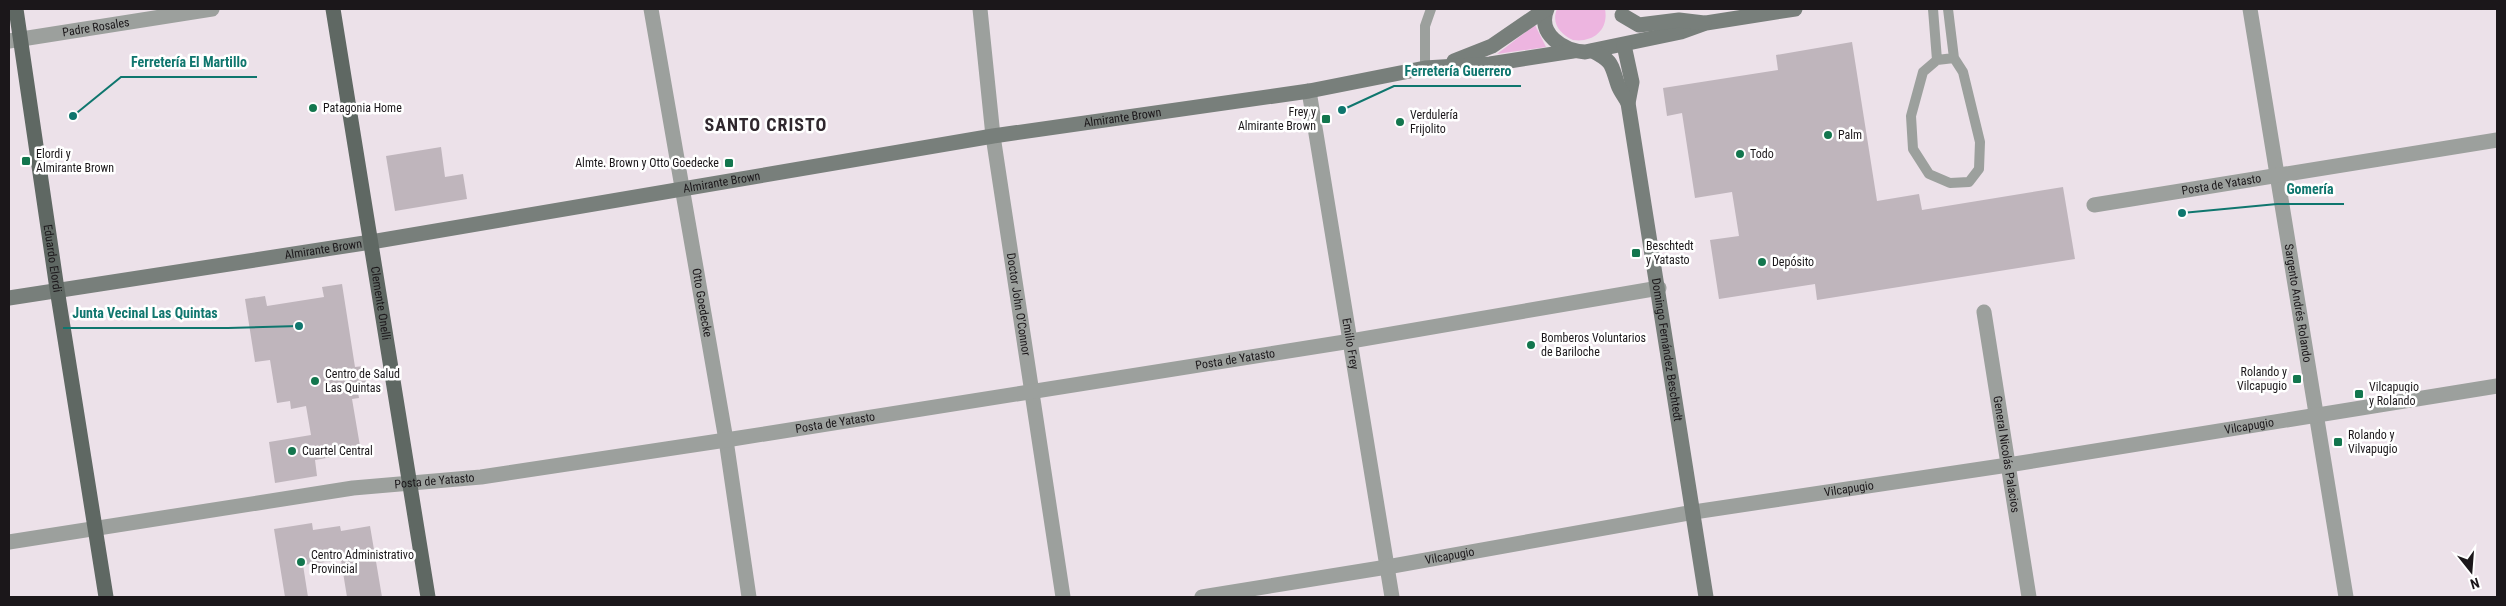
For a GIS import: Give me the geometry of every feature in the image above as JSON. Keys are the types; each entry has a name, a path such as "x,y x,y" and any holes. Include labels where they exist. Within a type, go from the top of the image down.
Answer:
{"main road":[{"name":"Eduardo Elordi","path":"16,9 15,40 106,597"},
{"name":"Clemente Onelli","path":"333,9 428,597"},
{"name":"Almirante Brown","path":"9,298 57,289 371,242 993,136 1309,91 1430,67 1476,54 1492,46 1547,9"},
{"path":"1547,9 1545,17 1548,31 1559,44 1573,51"},
{"path":"1626,43 1682,32 1706,23 1795,9"},
{"path":"1622,12 1639,25 1679,20 1706,23"},
{"name":"Domingo Fernández Beschtedt","path":"1622,12 1632,82 1628,103 1659,288 1706,597"},
{"name":"Almirante Brown","path":"1430,67 1490,64 1573,51 1593,51 1626,43"},
{"name":"Domingo Fernández Beschtedt","path":"1593,51 1604,57 1613,67 1618,86 1628,103"}],"street":[{"name":"Padre Rosales","path":"15,40 212,9"},
{"name":"Otto Goedecke","path":"651,9 726,440 749,597"},
{"name":"Doctor John O'Connor","path":"980,9 993,136 1063,597"},
{"name":"Sargento Andrés Rolando","path":"2250,9 2346,597"},
{"name":"Emilio Frey","path":"1309,91 1392,597"},
{"name":"Posta de Yatasto","path":"2094,205 2497,140"},
{"name":"Posta de Yatasto","path":"9,542 352,488 410,481 481,477 726,440 1351,341 1659,288"},
{"name":"General Nicolás Palacios","path":"1984,312 2029,597"},
{"name":"Vilcapugio","path":"1202,597 1387,567 1694,512 2008,465 2497,386"}],"lane":[{"path":"1430,67 1425,26 1431,9"},
{"path":"1933,9 1937,60"},
{"path":"1948,9 1954,58 1963,72 1980,142 1979,169 1969,182 1950,183 1928,174 1913,149 1911,116 1923,72 1937,60 1954,58"}],"shaded area":[{"path":"1557,9 1605,9 1606,16 1602,29 1598,34 1587,39 1573,40 1564,35 1558,27 1555,19"},
{"path":"1535,25 1546,47 1497,54"}],"building":[{"path":"1852,42 1877,201 1919,194 1922,210 2063,187 2075,259 1817,300 1815,284 1719,299 1710,240 1739,236 1732,192 1695,198 1682,113 1667,116 1663,88 1778,70 1776,55"},
{"path":"441,147 445,177 463,174 467,199 395,211 386,156"},
{"path":"342,284 355,367 364,366 366,384 357,386 359,398 352,399 361,452 315,460 317,476 275,483 269,442 311,435 306,406 291,409 290,401 277,403 270,360 255,362 245,299 265,296 267,306 324,297 322,287"},
{"name":"Centro Administrativo Provincial","path":"312,523 313,530 340,526 341,531 370,526 382,597 347,597 341,560 303,565 308,597 285,597 274,529"}],"place":[{"name":"Patagonia Home","path":"313,108"},
{"name":"Ferretería Guerrero","path":"1342,110"},
{"name":"Ferretería El Martillo","path":"73,116"},
{"name":"Frey y Almirante Brown","path":"1326,119"},
{"name":"Verdulería Frijolito","path":"1400,122"},
{"name":"Palm","path":"1828,135"},
{"name":"Todo","path":"1740,154"},
{"name":"Elordi y Almirante Brown","path":"26,161"},
{"name":"Almte. Brown y Otto Goedecke","path":"729,163"},
{"name":"Gomería","path":"2182,213"},
{"name":"Beschtedt y Yatasto","path":"1636,253"},
{"name":"Depósito","path":"1762,262"},
{"name":"Junta Vecinal Las Quintas","path":"299,326"},
{"name":"Bomberos Voluntarios de Bariloche","path":"1531,345"},
{"name":"Rolando y Vilcapugio","path":"2297,379"},
{"name":"Centro de Salud Las Quintas","path":"315,381"},
{"name":"Vilcapugio y Rolando","path":"2359,394"},
{"name":"Rolando y Vilvapugio","path":"2338,442"},
{"name":"Cuartel Central","path":"292,451"},
{"name":"Centro Administrativo Provincial","path":"301,562"}],"district":[{"name":"SANTO CRISTO","path":"766,124"}]}
